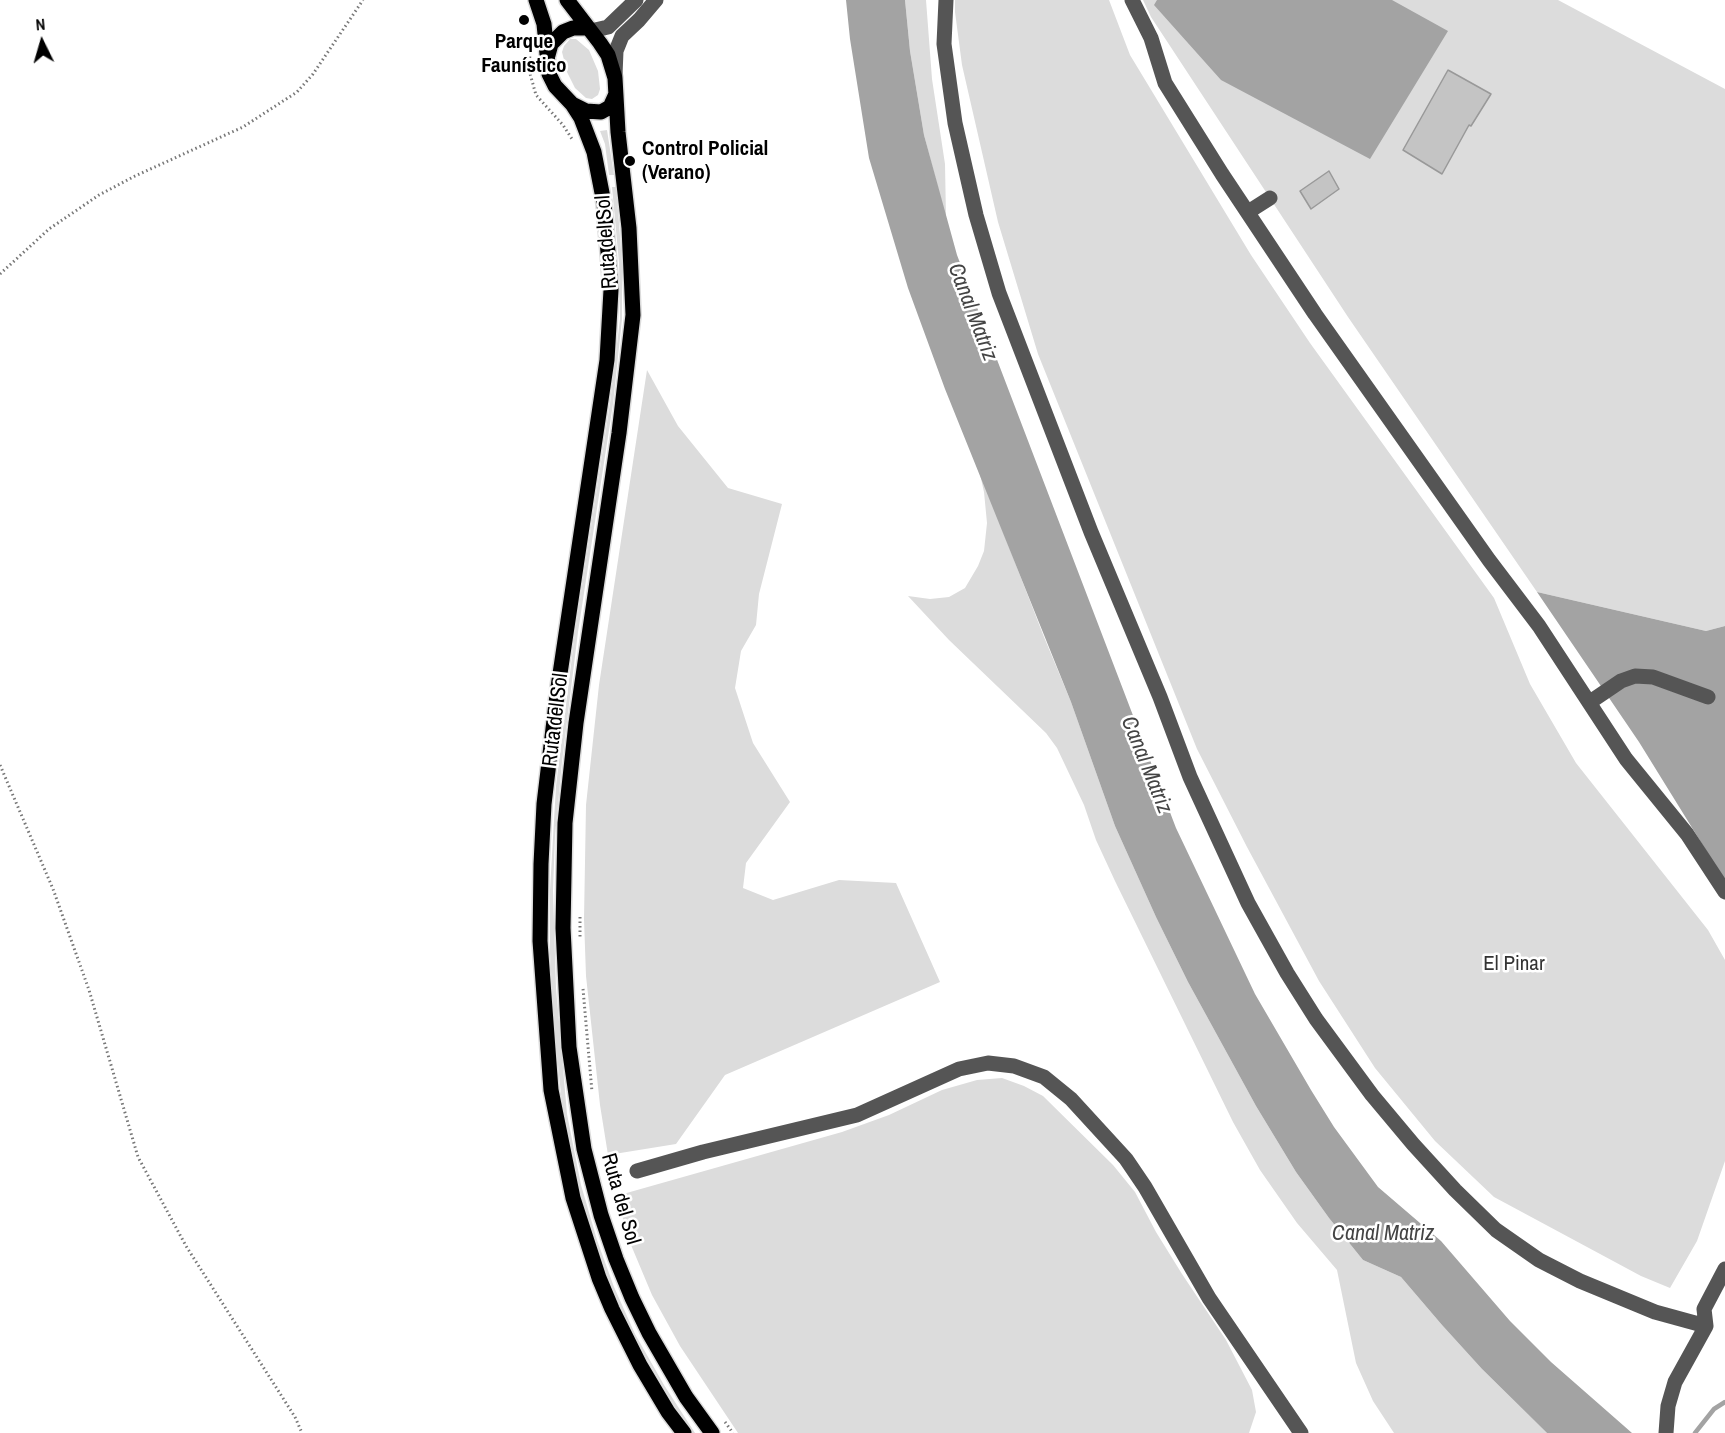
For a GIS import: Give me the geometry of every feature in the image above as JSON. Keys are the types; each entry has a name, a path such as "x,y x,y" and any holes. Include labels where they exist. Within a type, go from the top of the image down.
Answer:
{"main road":[{"name":"Ruta del Sol","path":"536,0 544,24 549,74 555,86 572,104 589,136 602,182 608,235 610,314 607,360 558,687 544,804 540,905 551,1089 561,1148 588,1248 626,1339 654,1390 684,1433"},
{"name":"Ruta del Sol","path":"567,0 608,55 615,78 631,263 632,322 619,433 588,633 568,796 563,916 566,1003 578,1117 601,1215 632,1298 649,1333 686,1397 712,1433"},
{"path":"547,60 551,44 563,32 573,28 589,30"},
{"path":"572,104 586,111 601,112 610,106 615,96"}],"street":[{"path":"589,30 608,27 636,0"},
{"path":"615,78 616,51 622,36 656,0"},
{"path":"946,0 944,44 955,123 976,215 999,293 1087,522 1160,697 1190,777 1235,877 1287,974 1316,1019 1372,1095 1434,1167 1496,1230 1539,1260 1580,1281 1655,1312 1706,1326"},
{"path":"1132,0 1151,38 1165,83 1315,314 1489,560 1539,626 1626,759 1687,834 1725,892"},
{"path":"1248,212 1270,198"},
{"path":"1590,702 1621,681 1635,676 1653,677 1708,698"},
{"path":"637,1171 703,1152 857,1115 959,1069 988,1063 1014,1066 1044,1077 1071,1099 1126,1159 1145,1187 1209,1298 1301,1433"},
{"path":"1665,1433 1668,1406 1675,1382 1706,1326 1704,1309 1725,1269"}],"path":[{"path":"0,274 49,229 99,195 135,176 243,127 297,92 313,74 363,0"},
{"path":"0,765 57,900 89,990 138,1157 186,1246 295,1417 302,1433"},
{"path":"580,916 580,947"},
{"path":"582,979 593,1095"},
{"path":"720,1417 733,1433"}],"green space":[{"path":"905,0 926,0 932,79 945,164 946,218 924,135 910,51"},
{"name":"El Pinar","path":"955,0 1109,0 1130,55 1251,255 1310,343 1494,598 1530,684 1576,763 1708,930 1725,960 1725,1161 1697,1241 1670,1288 1641,1276 1494,1197 1435,1141 1375,1068 1319,981 1197,749 1038,354 998,222 962,65"},
{"path":"1143,0 1558,0 1725,89 1725,626 1706,631 1537,592 1348,317 1151,17"},
{"path":"570,39 576,39 589,50 598,71 600,89 598,95 592,99 586,98 575,88 567,72 562,52"},
{"path":"607,130 614,175 609,175 605,144 600,131"},
{"path":"612,187 616,187 619,223 622,319 613,404 578,632 562,762 553,890 556,988 567,1114 581,1185 597,1240 614,1287 635,1334 695,1433 692,1433 679,1414 633,1335 621,1311 594,1241 577,1187 563,1114 554,1025 550,953 550,890 556,786 575,632 610,403 620,319 619,263"},
{"path":"647,370 678,426 728,488 782,504 759,594 756,625 741,651 735,688 753,743 790,802 746,863 743,888 773,900 839,880 896,883 940,982 725,1075 676,1144 608,1155 600,1105 586,976 584,919 586,805 599,685"},
{"path":"979,470 1071,702 1115,826 1188,982 1256,1106 1296,1172 1363,1260 1401,1277 1482,1369 1547,1433 1394,1433 1373,1401 1356,1363 1337,1270 1297,1223 1260,1170 1233,1122 1115,881 1096,840 1084,805 1057,748 1046,733 949,640 908,596 930,599 949,597 965,588 978,566 984,551 987,523"},
{"path":"1002,1078 1043,1096 1113,1165 1135,1192 1156,1232 1226,1340 1252,1390 1256,1412 1249,1433 738,1433 680,1346 652,1295 631,1245 616,1196 842,1132 889,1115 942,1090 977,1080"}],"water":[{"name":"Canal Matriz","path":"846,0 905,0 910,51 924,135 957,255 1176,828 1255,994 1334,1127 1378,1187 1441,1241 1510,1321 1551,1362 1632,1433 1547,1433 1482,1369 1401,1277 1363,1260 1296,1172 1256,1106 1188,982 1115,826 1071,702 945,389 908,288 869,158"},
{"path":"1157,0 1392,0 1448,31 1370,159 1221,80 1154,5"},
{"path":"1537,592 1706,631 1725,626 1725,881 1639,742"}],"building":[{"path":"1448,70 1491,94 1471,126 1469,125 1442,174 1403,150"},
{"path":"1329,171 1339,189 1311,209 1300,191"}],"waterway":[{"path":"1695,1433 1714,1409 1725,1402"}],"place":[{"name":"Parque Faunístico","path":"524,20"},
{"name":"Control Policial (Verano)","path":"630,161"}]}
